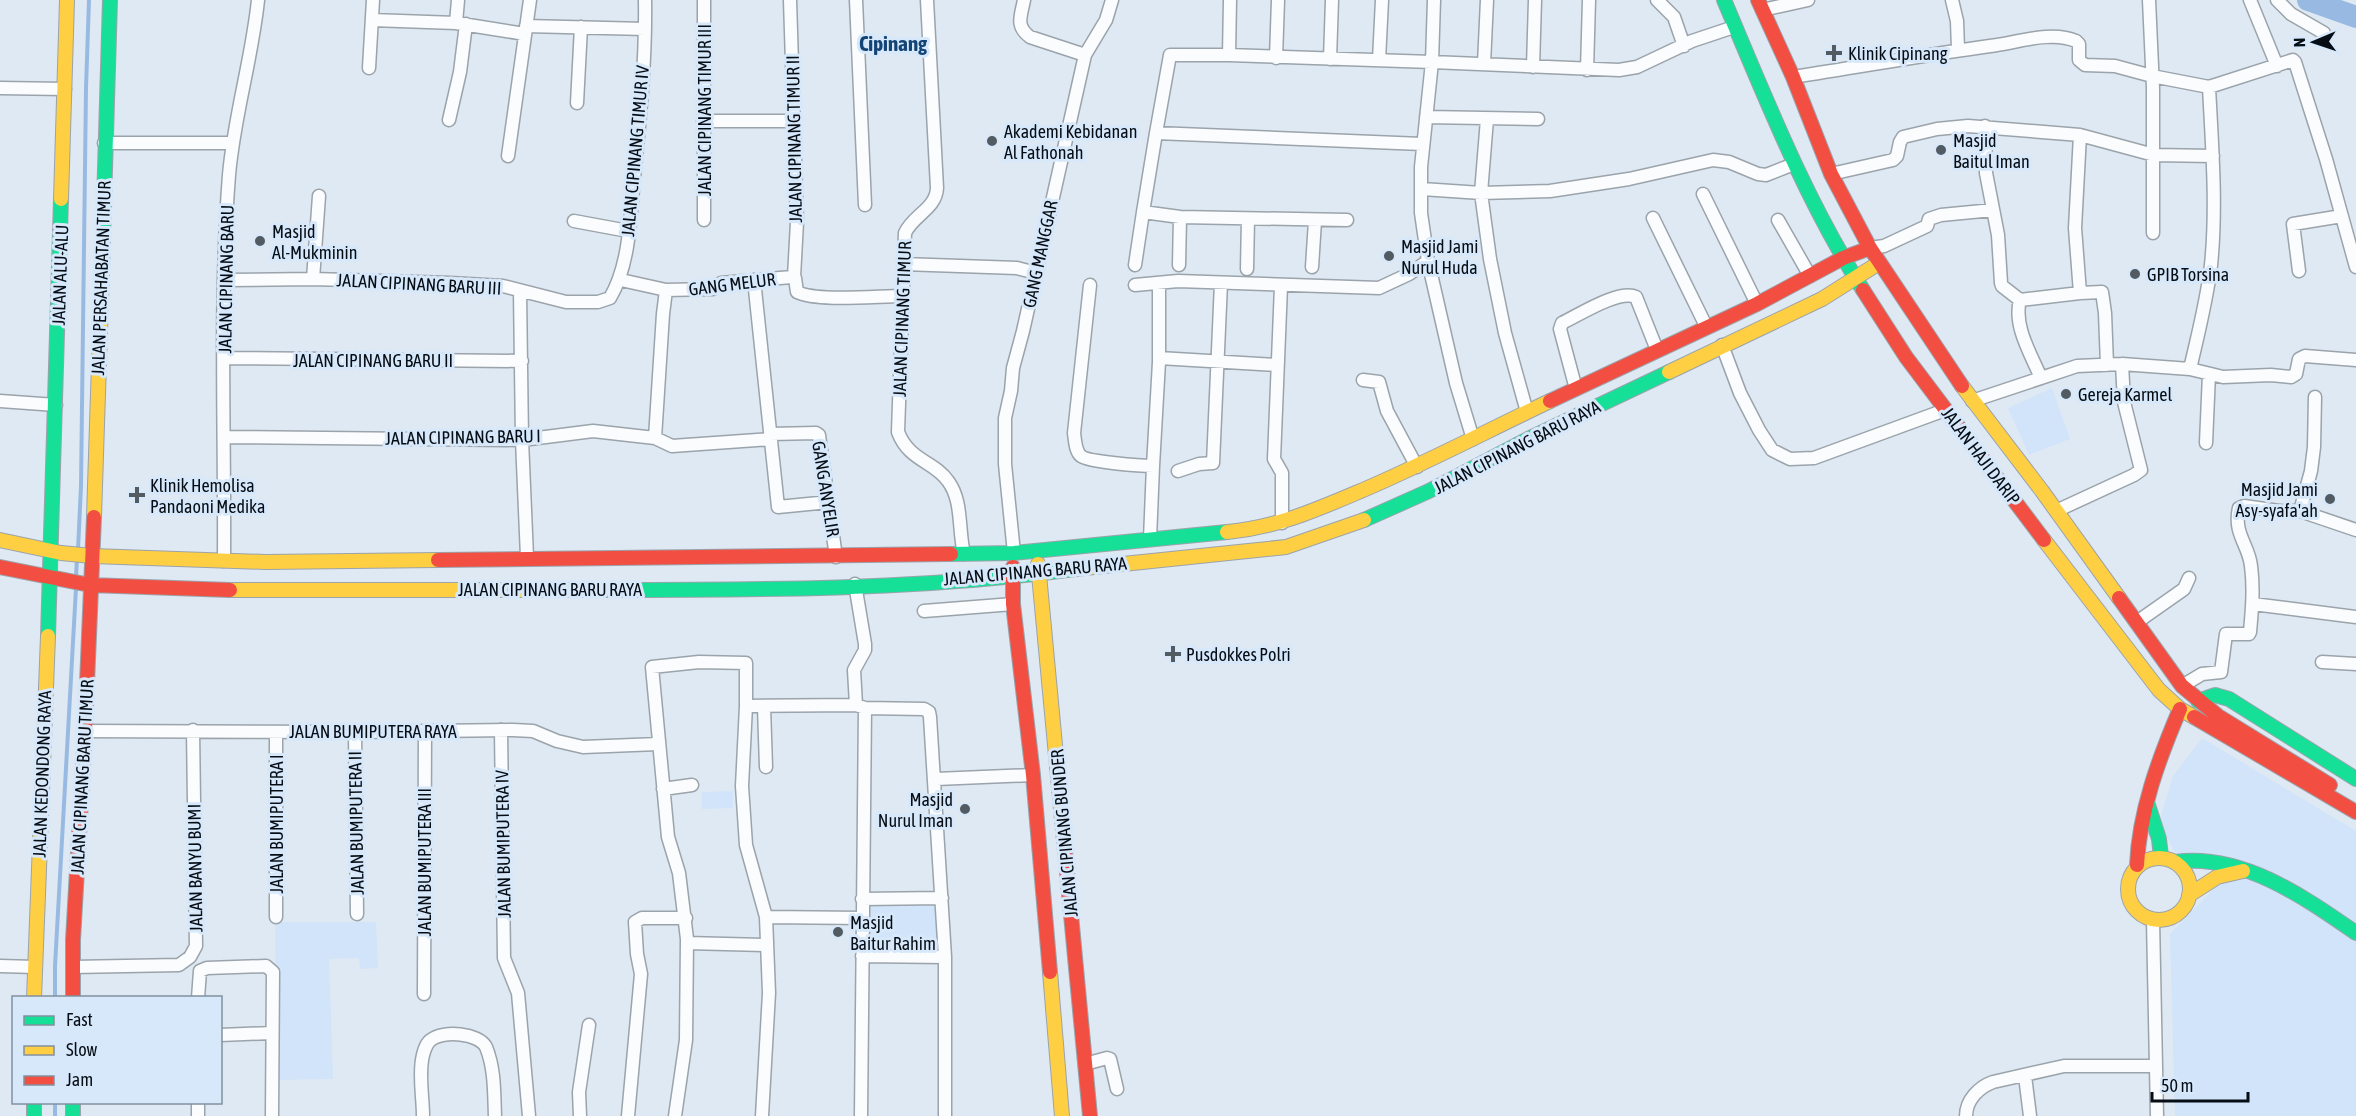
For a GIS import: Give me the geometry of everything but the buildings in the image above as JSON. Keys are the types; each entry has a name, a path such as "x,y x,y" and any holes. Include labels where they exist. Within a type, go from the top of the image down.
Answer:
{"main road":[{"name":"JALAN ALU-ALU","path":"56,552 56,405 67,0"},
{"name":"JALAN PERSAHABATAN TIMUR","path":"87,555 110,0"},
{"name":"JALAN HAJI DARIP","path":"1724,0 1794,164 1843,258 1906,357 2104,620 2159,690 2180,710 2195,720 2203,736 2356,810"},
{"name":"JALAN HAJI DARIP","path":"1760,5 1793,77 1831,174 1877,247 1879,263 1972,401 2056,511 2182,686 2218,716 2356,810"},
{"name":"JALAN CIPINANG BARU RAYA","path":"0,540 56,552 87,555 224,561 527,557 836,557 1014,553 1252,530 1282,524 1417,467 1522,414 1757,304 1843,258 1877,247"},
{"name":"JALAN CIPINANG BARU RAYA","path":"0,567 84,584 254,591 775,590 1013,577 1118,563 1286,547 1382,513 1429,491 1528,439 1822,299 1879,263"},
{"path":"1543,404 1554,427"},
{"path":"1522,414 1528,439"},
{"name":"JALAN CIPINANG BUNDER","path":"1037,551 1090,1116"},
{"name":"JALAN KEDONDONG RAYA","path":"34,996 56,552"},
{"name":"JALAN CIPINANG BUNDER","path":"1014,553 1013,604 1034,775 1062,1116"},
{"name":"JALAN CIPINANG BARU TIMUR","path":"73,996 85,730 84,584 87,555"},
{"path":"2198,701 2215,695 2229,699 2355,775"},
{"path":"2137,865 2138,838 2164,746 2180,710"},
{"path":"2148,805 2159,839 2161,857"},
{"path":"2161,857 2175,862 2184,871 2189,882 2189,895 2185,906 2176,915 2165,920 2153,920 2140,914 2131,904 2127,891 2129,877 2137,865 2148,859 2161,857"},
{"path":"2175,862 2187,858 2205,859 2243,871 2290,890 2356,933"},
{"path":"2189,895 2217,877 2243,871"},
{"path":"1043,880 1048,890 1054,892 1063,889 1069,880"},
{"path":"1048,933 1051,925 1057,919 1062,919 1073,928"}],"street":[{"name":"JALAN CIPINANG BARU","path":"224,561 226,218 232,143 258,0"},
{"path":"369,68 373,0"},
{"path":"449,120 460,72 461,23 458,0"},
{"path":"508,156 530,0"},
{"name":"JALAN CIPINANG TIMUR IV","path":"610,298 621,280 628,231 639,129 645,0"},
{"name":"JALAN CIPINANG TIMUR III","path":"704,0 704,220"},
{"name":"JALAN CIPINANG TIMUR II","path":"790,0 797,222 794,277"},
{"path":"856,0 865,205"},
{"name":"JALAN CIPINANG TIMUR","path":"927,0 937,195 933,202 908,225 905,233 898,432 905,447 943,474 957,496 960,539 964,554"},
{"path":"1024,0 1018,22 1023,32 1030,37 1085,55"},
{"name":"GANG MANGGAR","path":"1014,553 1005,464 1005,418 1013,368 1085,55 1106,20 1112,0"},
{"path":"1229,55 1230,0"},
{"path":"1276,58 1278,0"},
{"path":"1330,59 1332,0"},
{"path":"1379,60 1382,0"},
{"path":"1434,0 1432,62 1422,144 1421,213 1428,261 1456,383 1473,440"},
{"path":"1484,64 1486,0"},
{"path":"1533,67 1535,0"},
{"path":"1587,70 1589,0"},
{"path":"1657,0 1674,17 1684,46"},
{"path":"1760,5 1808,0"},
{"path":"1952,0 1957,21 1958,49"},
{"path":"2149,0 2154,155 2153,233"},
{"path":"2250,0 2277,66"},
{"path":"2277,0 2298,19 2324,33"},
{"path":"372,20 461,23 526,30 581,27 645,29"},
{"path":"577,103 581,27"},
{"path":"1135,265 1170,55 1379,60 1620,70 1636,67 1734,27"},
{"path":"1793,77 1958,49 2042,38 2074,39 2079,44 2080,63 2085,65 2115,66 2209,87 2293,60 2356,267"},
{"path":"2190,369 2206,300 2211,264 2213,156 2209,87"},
{"path":"0,88 65,89"},
{"path":"1426,117 1538,119"},
{"path":"1487,119 1481,193 1490,259 1522,414"},
{"path":"704,120 795,121"},
{"path":"1831,174 1893,160 1897,156 1900,142 1904,137 1937,129 1985,126 2080,135 2154,155 2213,156"},
{"path":"1985,126 1986,172 1998,235 2002,286 2020,300 2102,292 2107,364"},
{"path":"1156,133 1422,144"},
{"path":"2080,135 2075,228 2080,293"},
{"path":"104,143 232,143"},
{"path":"1422,189 1513,194 1629,179 1713,160 1729,162 1766,175 1794,164"},
{"path":"1703,194 1757,304"},
{"path":"313,279 319,196"},
{"path":"1877,247 1927,226 1929,219 1941,215 1993,210"},
{"path":"1143,212 1180,217 1347,220"},
{"path":"2298,271 2294,224 2342,216"},
{"path":"1179,265 1180,217"},
{"path":"1653,218 1706,326"},
{"path":"1247,269 1248,219"},
{"path":"1778,220 1810,276"},
{"path":"574,221 628,231"},
{"path":"1312,267 1315,221"},
{"path":"1135,285 1178,282 1379,288 1409,274 1428,261"},
{"path":"903,264 1017,268 1036,273"},
{"name":"GANG MELUR","path":"621,280 666,290 713,290 721,283 794,277 797,292 802,295 902,296"},
{"name":"JALAN CIPINANG BARU III","path":"225,280 313,279 482,285 503,286 566,302 598,302 610,298"},
{"path":"754,280 778,507 829,502"},
{"path":"1178,471 1199,464 1213,463 1221,283"},
{"path":"1150,539 1159,358 1159,284"},
{"path":"1090,285 1074,433 1077,451 1082,456 1097,461 1153,466"},
{"path":"1281,286 1274,459 1282,473 1282,524"},
{"path":"655,438 666,290"},
{"path":"520,292 522,440 527,557"},
{"path":"1576,389 1560,329 1562,323 1609,300 1631,295 1636,297 1657,350"},
{"path":"2020,300 2020,328 2041,378"},
{"path":"1722,345 1740,393 1759,430 1772,450 1790,459 1814,458 1945,410"},
{"path":"1972,401 2077,366 2122,364 2190,369 2223,377 2271,375 2291,377 2296,374 2300,359 2305,356 2356,360"},
{"name":"JALAN CIPINANG BARU II","path":"225,358 522,361"},
{"path":"1159,358 1278,365"},
{"path":"2056,511 2134,476 2141,470 2124,402 2122,364"},
{"path":"2206,443 2209,374"},
{"path":"1363,380 1380,382 1387,411 1417,467"},
{"path":"2300,511 2311,471 2315,397"},
{"path":"0,401 56,405"},
{"name":"JALAN CIPINANG BARU I","path":"225,437 522,440 593,431 655,438 672,446 770,437"},
{"name":"GANG ANYELIR","path":"770,437 816,433 819,435 836,557"},
{"path":"2182,686 2202,674 2221,672 2225,635 2250,633 2253,604 2251,564 2239,536 2240,508 2244,506 2279,511 2300,511 2356,530"},
{"path":"2137,622 2184,589 2189,578"},
{"path":"855,584 865,644 865,650 854,670 860,707 861,1116"},
{"path":"924,611 1013,604"},
{"path":"2253,604 2356,617"},
{"path":"675,1116 686,1040 686,918 679,873 668,837 651,670 655,665 699,662 746,663 742,786 746,845 766,917 769,993 762,1116"},
{"path":"2322,662 2356,664"},
{"path":"746,706 860,707 929,712 936,779 945,957 945,1116"},
{"path":"764,707 766,767"},
{"name":"JALAN BUMIPUTERA RAYA","path":"85,730 276,732 501,730 533,731 557,741 583,747 658,744"},
{"name":"JALAN BANYU BUMI","path":"73,967 179,965 190,957 196,946 193,730"},
{"name":"JALAN BUMIPUTERA IV","path":"501,730 504,958 518,993 529,1116"},
{"name":"JALAN BUMIPUTERA III","path":"424,994 425,731"},
{"name":"JALAN BUMIPUTERA I","path":"276,732 276,917"},
{"name":"JALAN BUMIPUTERA II","path":"355,732 357,914"},
{"path":"936,779 1034,775"},
{"path":"663,789 692,785"},
{"path":"862,899 942,898"},
{"path":"766,917 862,918"},
{"path":"628,1116 641,974 635,922 642,918 686,918"},
{"path":"2153,920 2157,1116"},
{"path":"687,943 767,945"},
{"path":"862,956 945,957"},
{"path":"0,966 35,967"},
{"path":"198,996 200,971 220,967 266,966 273,972 272,1116"},
{"path":"580,1116 579,1092 589,1025"},
{"path":"222,1035 272,1033"},
{"path":"423,1116 421,1061 431,1040 459,1034 472,1036 485,1045 493,1075 495,1116"},
{"path":"1085,1064 1110,1059 1117,1089"},
{"path":"1966,1116 1967,1103 1989,1083 2064,1066 2156,1066"},
{"path":"2025,1076 2030,1116"}],"shaded area":[{"path":"2052,388 2070,439 2029,455 2008,408"},
{"path":"2202,738 2356,831 2356,1116 2175,1116 2170,934 2234,868 2175,852 2159,822 2173,776"},
{"path":"733,791 733,808 702,809 702,792"},
{"path":"937,901 939,951 866,953 865,902"},
{"path":"275,922 376,922 378,968 360,969 359,958 329,959 333,1079 277,1080"}],"waterway":[{"path":"78,550 89,0"},
{"name":"Cipinang","path":"2308,0 2356,17"},
{"path":"76,577 77,558"},
{"path":"55,996 76,588"},
{"path":"55,1104 55,1116"}],"traffic: fast":[{"path":"102,270 110,0"},
{"path":"1724,0 1805,184 1863,290"},
{"path":"48,636 61,199"},
{"path":"1364,520 1429,491 1528,439 1669,372"},
{"path":"951,554 1014,553 1227,532"},
{"path":"581,590 828,588 952,582 1075,569"},
{"path":"2198,701 2215,695 2229,699 2356,779"},
{"path":"2148,805 2159,839 2161,857"},
{"path":"2175,862 2200,861 2224,864 2248,871 2294,892 2356,933"},
{"path":"34,1104 34,1116"},
{"path":"73,1104 73,1116"}],"traffic: slow":[{"path":"61,199 67,0"},
{"path":"1669,372 1822,299 1879,263"},
{"path":"94,517 102,270"},
{"path":"1962,386 2042,491 2119,598"},
{"path":"1227,532 1280,522 1329,504 1410,469 1550,401"},
{"path":"1075,569 1286,547 1364,520"},
{"path":"0,540 61,553 92,556 265,562 438,560"},
{"path":"2044,540 2159,690 2180,709 2194,717"},
{"path":"1038,564 1063,830"},
{"path":"230,590 581,590"},
{"path":"34,996 48,636"},
{"path":"2159,858 2171,860 2181,867 2188,877 2190,889 2188,901 2181,911 2171,918 2159,920 2147,918 2137,911 2130,901 2128,889 2130,877 2137,867 2147,860 2159,858"},
{"path":"2189,895 2217,877 2243,871"},
{"path":"1050,972 1062,1116"}],"traffic: jam":[{"path":"1758,0 1793,77 1831,174 1870,248 1962,386"},
{"path":"1550,401 1757,304 1843,258 1870,248"},
{"path":"1863,290 1906,357 2044,540"},
{"path":"73,996 73,940 94,517"},
{"path":"438,560 951,554"},
{"path":"0,567 90,585 230,590"},
{"path":"1013,567 1013,604 1033,775 1050,972"},
{"path":"2119,598 2182,686 2218,716 2330,785"},
{"path":"2137,865 2142,825 2151,786 2180,709"},
{"path":"2194,717 2356,812"},
{"path":"1063,830 1090,1116"}],"place":[{"name":"Klinik Cipinang","path":"1834,53"},
{"name":"Akademi Kebidanan Al Fathonah","path":"992,141"},
{"name":"Masjid Baitul Iman","path":"1941,150"},
{"name":"Masjid Al-Mukminin","path":"260,241"},
{"name":"Masjid Jami Nurul Huda","path":"1389,256"},
{"name":"GPIB Torsina","path":"2135,274"},
{"name":"Gereja Karmel","path":"2066,394"},
{"name":"Klinik Hemolisa Pandaoni Medika","path":"137,495"},
{"name":"Masjid Jami Asy-syafa'ah","path":"2330,499"},
{"name":"Pusdokkes Polri","path":"1173,654"},
{"name":"Masjid Nurul Iman","path":"965,809"},
{"name":"Masjid Baitur Rahim","path":"838,932"}],"district":[{"name":"Cipinang","path":"893,43"}]}
